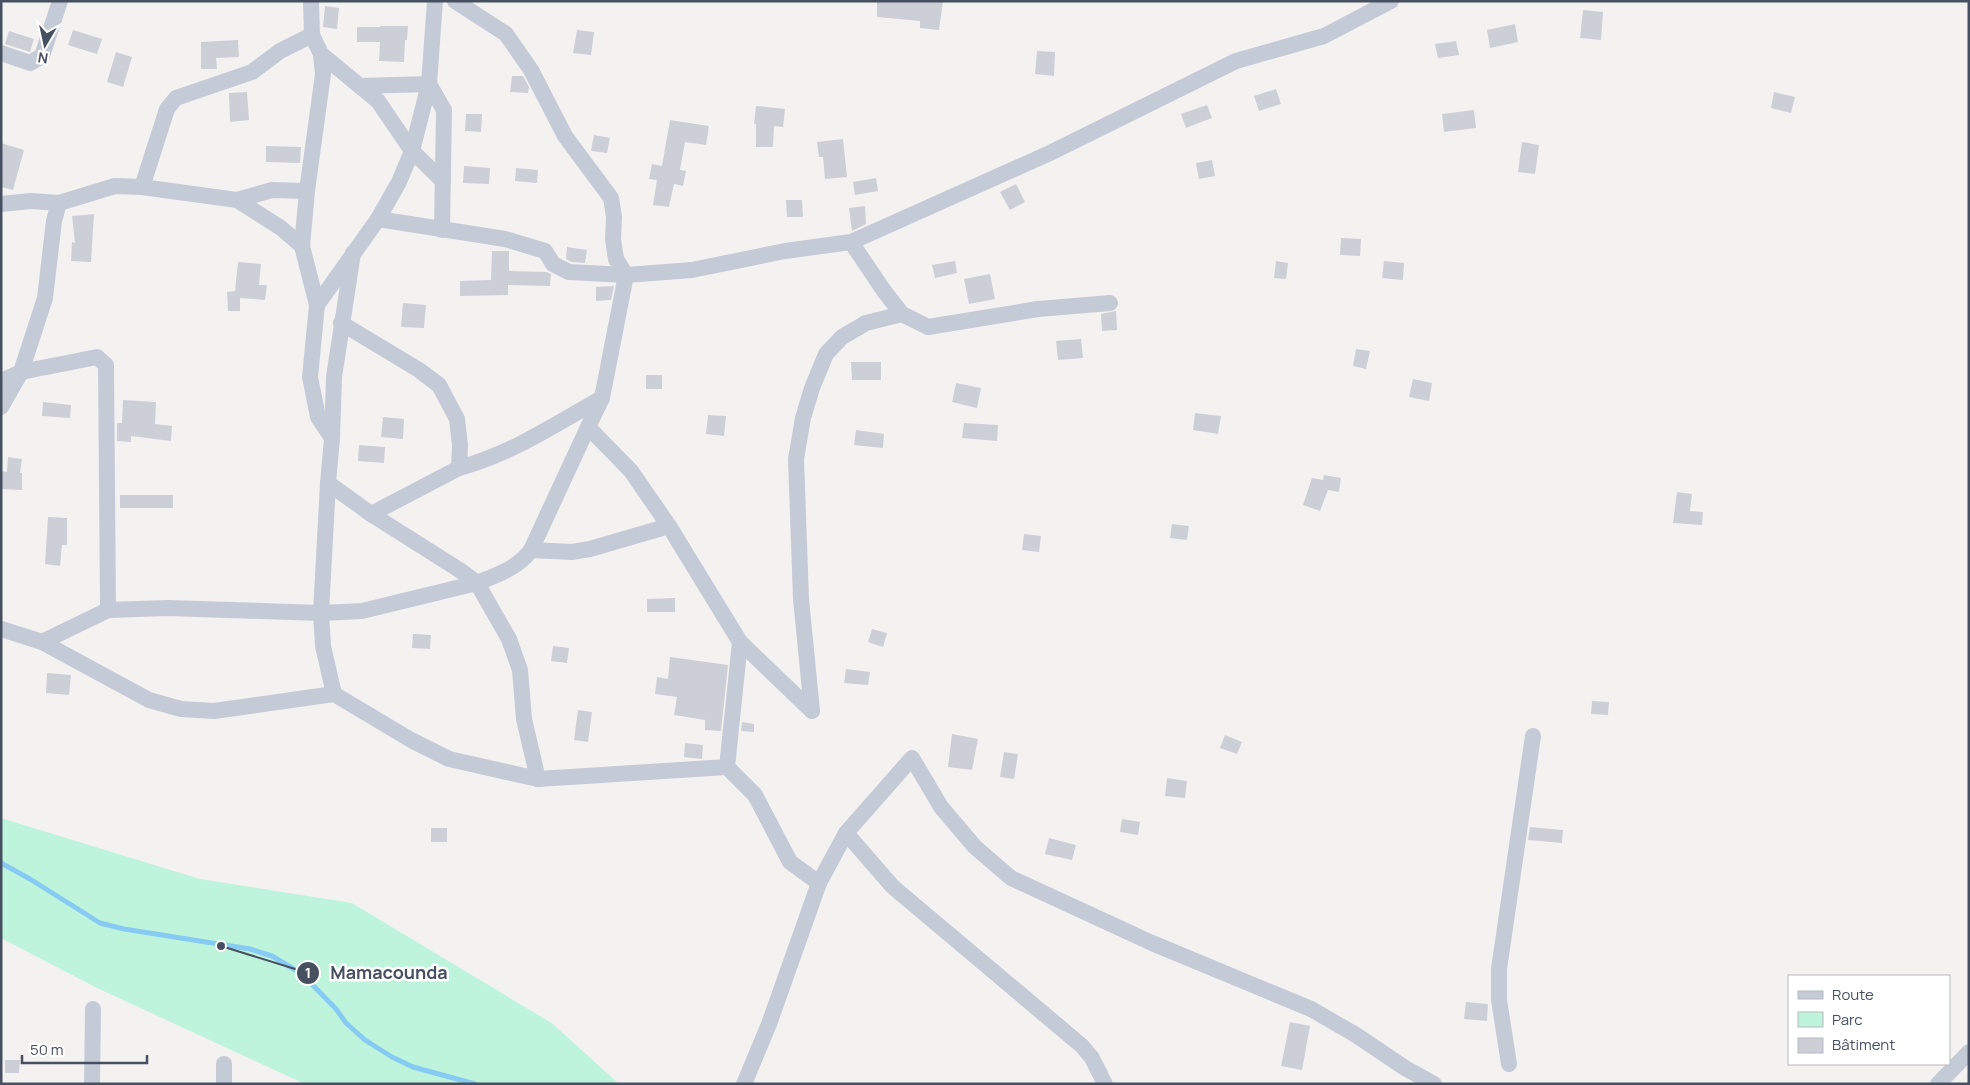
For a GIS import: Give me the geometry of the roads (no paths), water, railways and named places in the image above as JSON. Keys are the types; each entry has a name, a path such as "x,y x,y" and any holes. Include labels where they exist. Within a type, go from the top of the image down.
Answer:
{"street":[{"path":"1,53 30,63 42,56 60,1"},
{"path":"311,1 312,34 321,54 323,74 307,191 302,246 317,305 310,378 318,416 332,438"},
{"path":"317,305 378,219 399,182 412,151 429,84 435,1"},
{"path":"42,642 108,610 168,608 321,613 362,611 477,583 502,573 523,561 531,550 602,398 626,275 616,259 611,198 565,136 531,70 506,34 455,1"},
{"path":"378,219 505,239 545,251 553,264 569,272 626,275 692,270 785,251 851,242 1050,153 1236,61 1324,36 1391,1"},
{"path":"142,187 167,108 176,98 252,72 280,51 312,34"},
{"path":"321,54 378,100 412,151 443,181"},
{"path":"360,86 429,84"},
{"path":"429,84 444,110 442,230"},
{"path":"1,204 31,201 59,203 115,186 142,187 236,200 272,190 307,191"},
{"path":"236,200 281,228 302,246"},
{"path":"1,407 21,372 45,298 54,221 59,203"},
{"path":"851,242 902,314 928,327 1038,309 1110,303"},
{"path":"334,694 323,646 321,613 334,376 353,253"},
{"path":"588,426 631,472 670,526 740,642 812,711 801,599 796,459 803,418 812,388 826,354 842,337 866,324 902,314"},
{"path":"341,323 419,370 439,385 457,419 459,468"},
{"path":"1,381 21,372 98,357 106,365 108,610"},
{"path":"371,514 459,468 475,464 519,445 602,398"},
{"path":"328,483 371,514 477,583 509,638 520,670 524,719 538,779"},
{"path":"531,550 555,552 590,549 670,526"},
{"path":"1,629 42,642 148,700 182,709 214,711 334,694 411,740 449,759 538,779 727,767 755,795 790,862 819,883"},
{"path":"727,767 740,642"},
{"path":"1509,1064 1498,988 1533,736"},
{"path":"744,1084 769,1024 819,883 846,833 912,758 941,807 975,847 1011,878 1152,943 1311,1009 1434,1084"},
{"path":"846,833 893,887 1082,1046 1092,1058 1105,1084"},
{"path":"92,1084 93,1010"},
{"path":"1938,1084 1969,1052"},
{"path":"224,1064 224,1084"}],"waterway":[{"path":"1,863 100,923 124,929 250,949 272,956 302,974 336,1009 346,1023 365,1040 392,1057 413,1067 475,1084"}],"place":[{"name":"Mamacounda","path":"221,946"}]}
